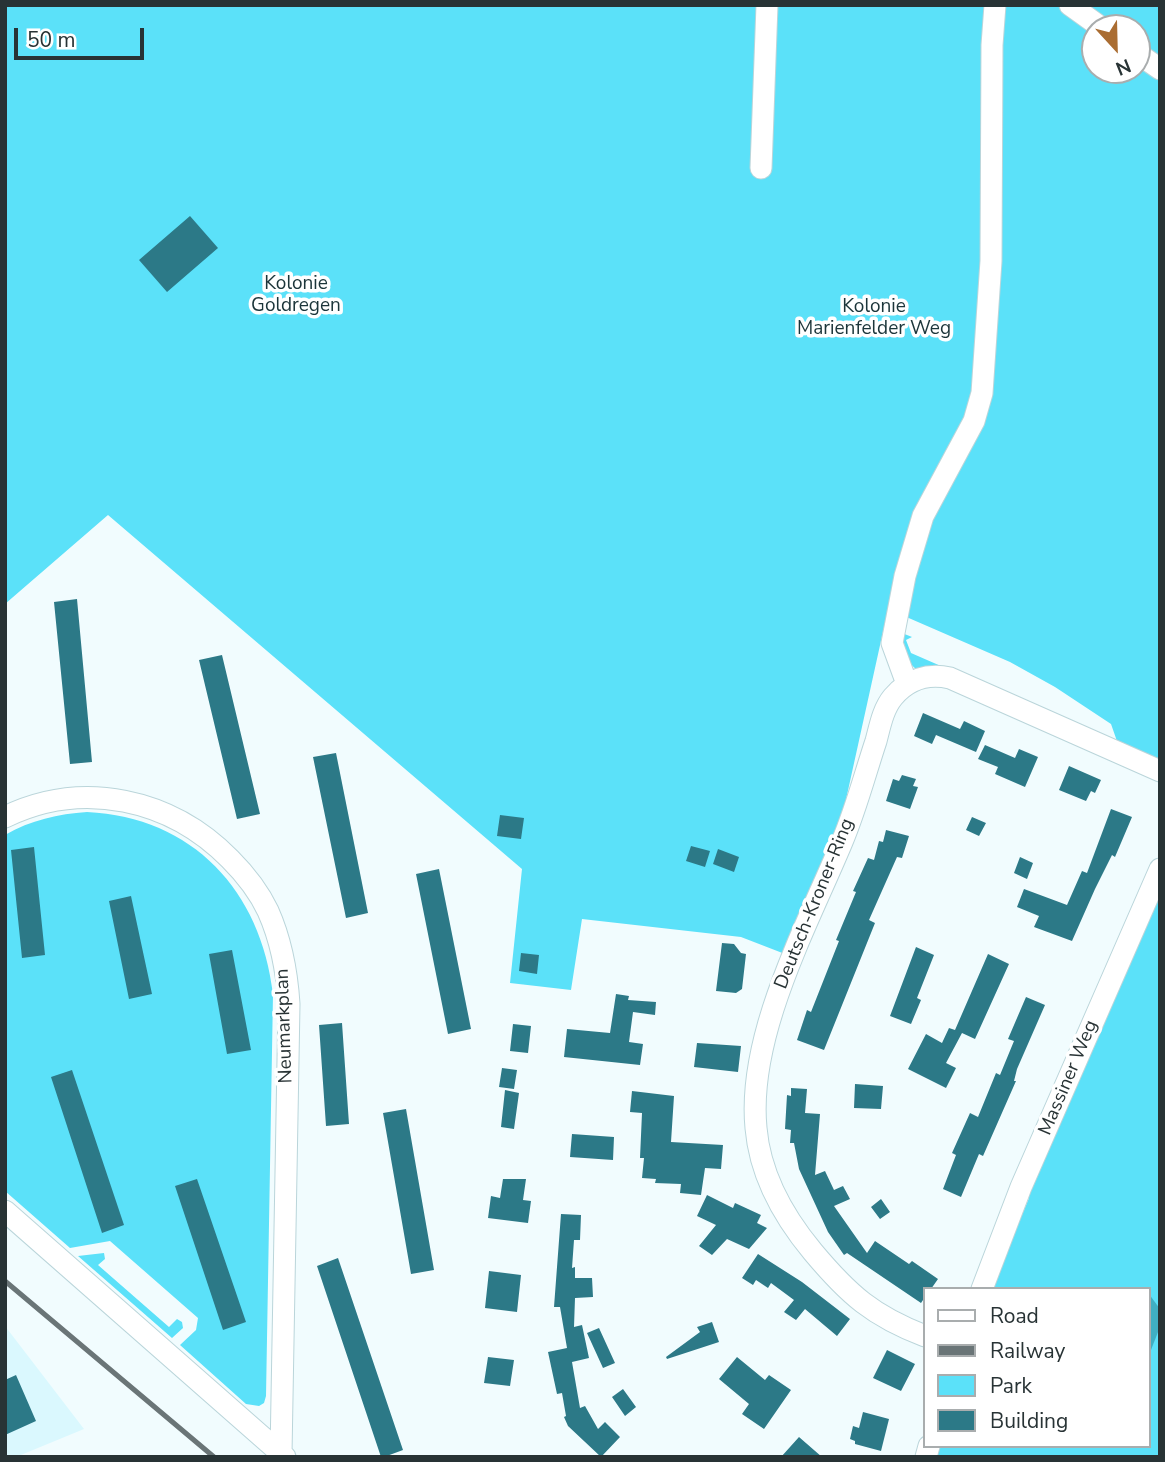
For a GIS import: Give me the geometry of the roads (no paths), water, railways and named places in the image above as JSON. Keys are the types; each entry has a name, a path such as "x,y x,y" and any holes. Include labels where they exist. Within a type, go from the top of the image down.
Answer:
{"street":[{"path":"761,168 767,5"},
{"path":"995,5 992,45 991,261 982,393 974,421 923,516 905,576 891,643 907,684 933,675 950,678 1160,771"},
{"name":"Deutsch-Kroner-Ring","path":"907,684 890,700 885,710 844,838 779,994 760,1060 755,1121 759,1148 770,1185 786,1215 807,1245 869,1309 893,1323 923,1335"},
{"name":"Neumarkplan","path":"5,817 68,797 104,797 148,806 197,831 219,848 254,888 267,910 284,961 289,1004 283,1455"},
{"name":"Massiner Weg","path":"983,1287 1021,1187 1160,869"},
{"name":"Neumarkplan","path":"5,1211 283,1455"}],"railway":[{"path":"5,1281 214,1457"}],"park label":[{"name":"Kolonie Goldregen","path":"296,295"},
{"name":"Kolonie Marienfelder Weg","path":"874,318"}]}
